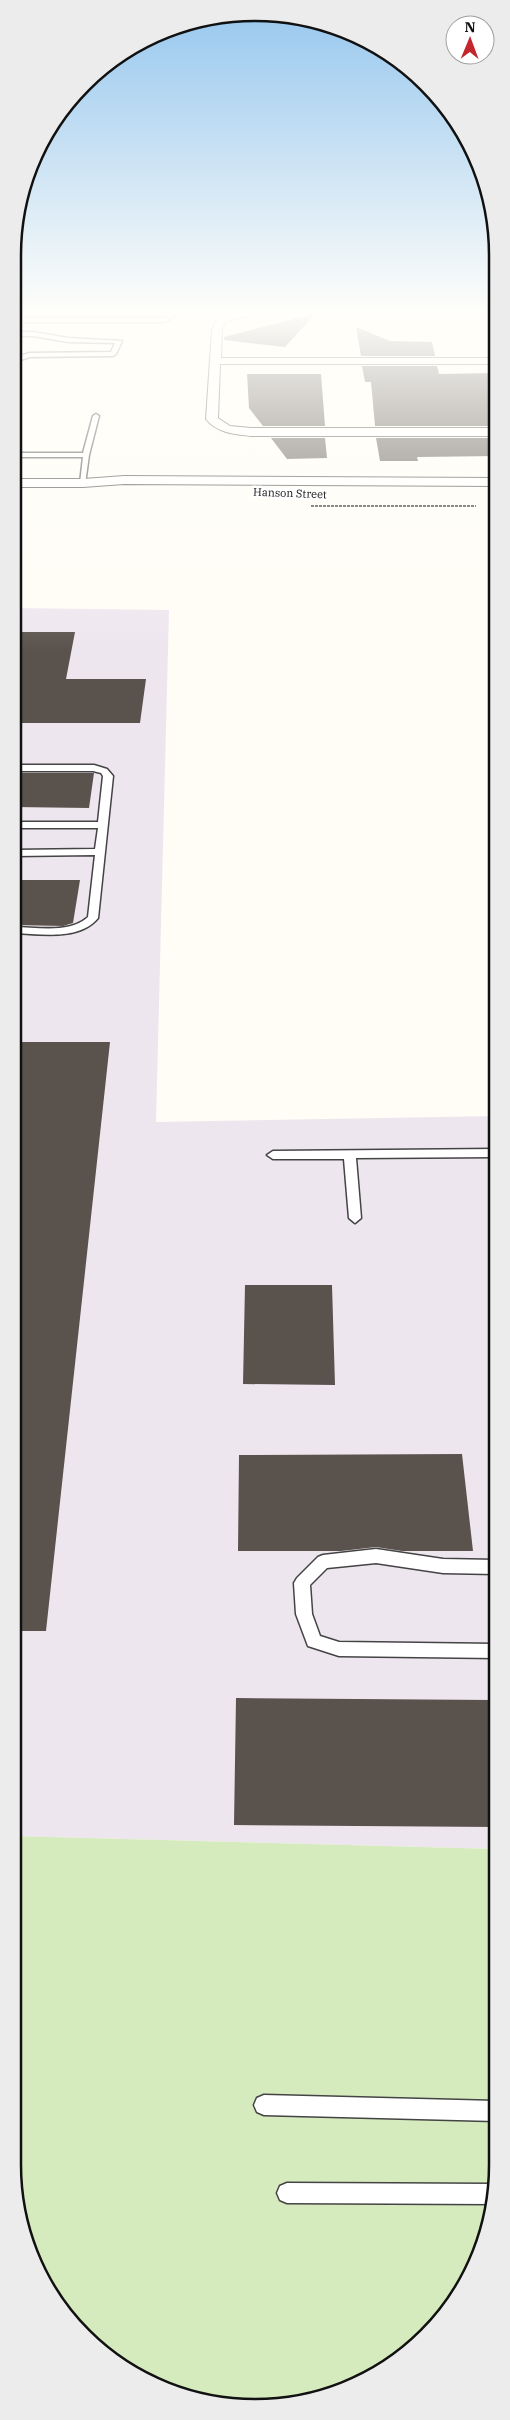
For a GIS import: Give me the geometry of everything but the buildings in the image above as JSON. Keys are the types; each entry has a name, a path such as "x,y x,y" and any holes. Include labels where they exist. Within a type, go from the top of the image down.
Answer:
{"street":[{"path":"217,425 231,430 261,432 489,432"},
{"name":"Hanson Street","path":"21,483 83,483 124,480 489,482"},
{"name":"Hanson Street","path":"83,483 128,488 398,496"},
{"path":"477,502 489,501"}],"lane":[{"path":"83,483 86,455 94,425"},
{"path":"21,455 86,455"},
{"path":"21,768 94,768 104,771 108,776 93,918 88,924 75,929 21,930"},
{"path":"21,826 103,826"},
{"path":"21,853 100,852"},
{"path":"273,1155 489,1153"},
{"path":"350,1154 355,1218"},
{"path":"489,1567 443,1566 376,1556 323,1562 302,1583 304,1614 314,1641 339,1649 489,1651"},
{"path":"264,2105 489,2110"},
{"path":"287,2193 487,2194"}],"path":[{"path":"311,506 477,502"}],"shaded area":[{"path":"21,608 169,610 156,1122 489,1116 489,1849 21,1836"}],"green space":[{"path":"21,1836 489,1849 489,2165 484,2211 471,2254 449,2295 431,2319 409,2341 385,2359 358,2375 315,2391 286,2397 255,2399 224,2397 195,2391 166,2381 125,2359 101,2341 79,2319 61,2295 39,2254 29,2225 23,2196 21,2165"}]}
